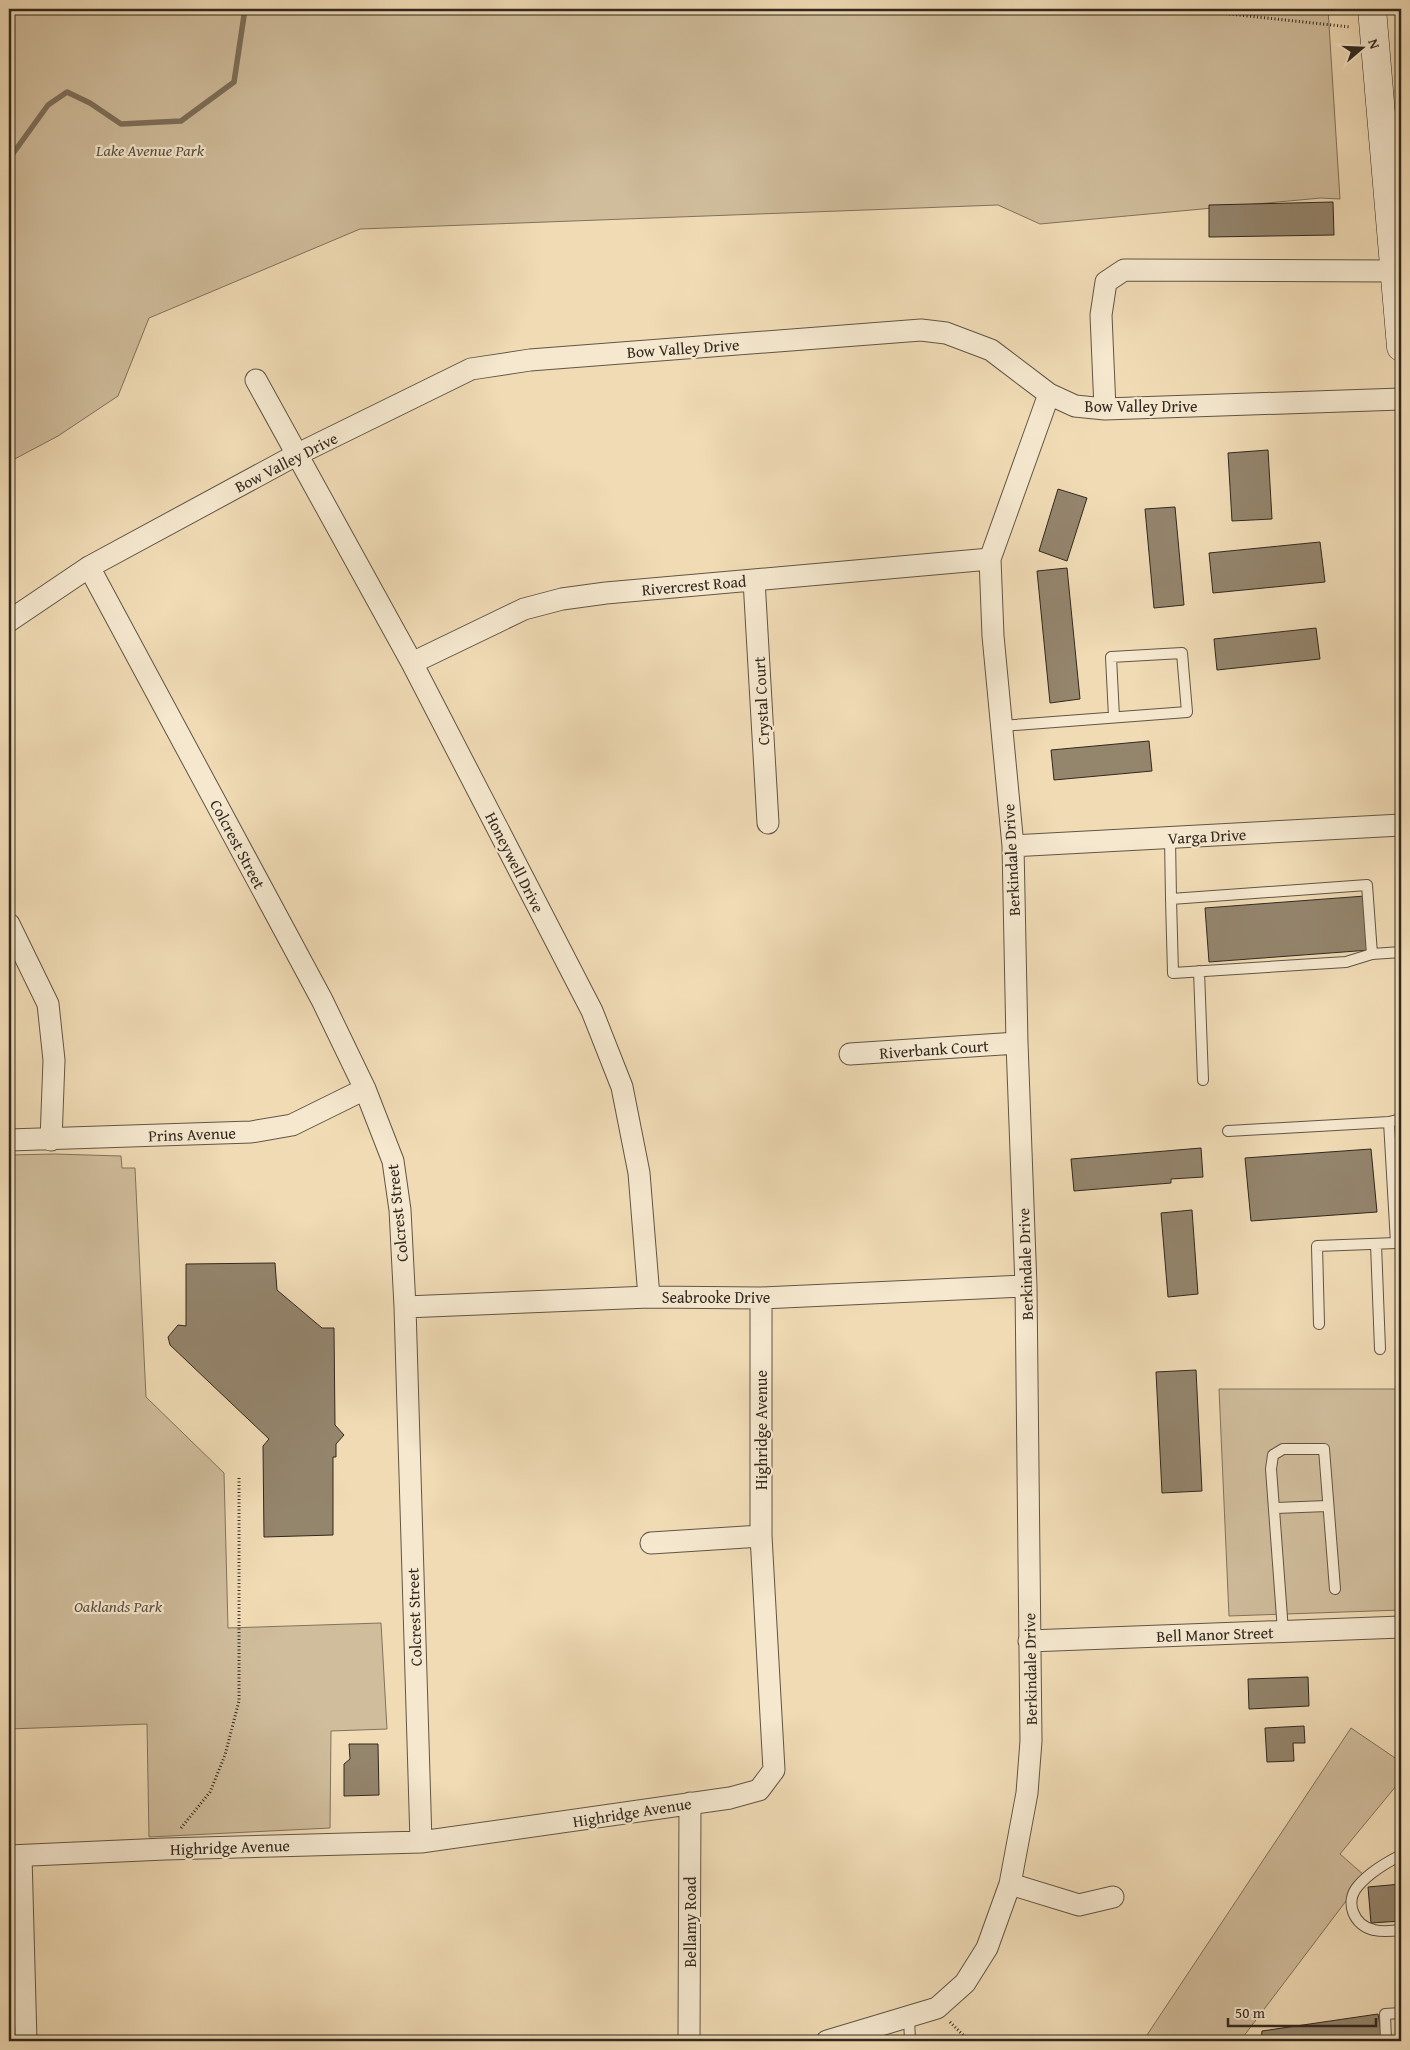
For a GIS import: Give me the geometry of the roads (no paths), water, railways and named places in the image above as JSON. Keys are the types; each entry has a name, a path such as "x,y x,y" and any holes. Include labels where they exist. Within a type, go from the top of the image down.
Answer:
{"main road":[{"path":"1372,19 1401,347"}],"street":[{"path":"1105,409 1101,315 1106,282 1124,270 1394,271"},
{"name":"Bow Valley Drive","path":"9,621 89,566 296,455 471,369 530,360 921,330 946,333 990,350 1049,394 1075,406 1105,409 1401,400"},
{"name":"Honeywell Drive","path":"256,380 412,663 592,1011 622,1087 639,1173 648,1297"},
{"name":"Berkindale Drive","path":"828,2041 937,2008 965,1984 987,1948 1010,1884 1027,1792 1030,1741 1026,1286 1017,1043 1013,846 992,636 990,559 1049,394"},
{"name":"Rivercrest Road","path":"412,663 524,609 562,599 606,593 990,559"},
{"name":"Colcrest Street","path":"89,566 317,991 365,1089 393,1161 400,1210 406,1307 421,1842"},
{"name":"Crystal Court","path":"754,580 768,823"},
{"name":"Varga Drive","path":"1013,846 1401,825"},
{"path":"9,924 48,1004 54,1060 51,1140"},
{"name":"Riverbank Court","path":"850,1054 1017,1043"},
{"name":"Prins Avenue","path":"9,1140 251,1132 292,1125 365,1089"},
{"name":"Seabrooke Drive","path":"406,1307 648,1297 761,1298 1026,1286"},
{"name":"Highridge Avenue","path":"15,1856 165,1849 421,1842 637,1813 730,1798 760,1790 774,1770 761,1536 761,1298"},
{"path":"652,1543 761,1536"},
{"name":"Bell Manor Street","path":"1029,1641 1401,1627"},
{"name":"Bellamy Road","path":"689,2041 690,1803"},
{"path":"15,1856 26,2041"},
{"path":"1010,1884 1079,1905 1113,1897"}],"lane":[{"path":"1001,726 1187,712 1182,653 1111,657 1114,717"},
{"path":"1170,838 1173,973 1346,962 1372,954 1401,952"},
{"path":"1171,899 1367,885 1372,954"},
{"path":"1199,972 1203,1080"},
{"path":"1228,1130 1389,1122 1401,1119"},
{"path":"1319,1324 1317,1246 1399,1243 1389,1122"},
{"path":"1376,1244 1380,1349"},
{"path":"1283,1631 1276,1508 1271,1469 1272,1456 1283,1449 1324,1449 1335,1589"},
{"path":"1276,1508 1327,1506"},
{"path":"1401,1854 1379,1867 1357,1887 1350,1900 1354,1915 1363,1926 1375,1931 1401,1930"},
{"path":"1386,2041 1385,2014 1401,2013"},
{"path":"909,2018 910,2041"}],"waterway":[{"path":"9,159 48,105 67,92 90,103 121,124 181,121 234,82 245,9"}],"park label":[{"name":"Lake Avenue Park","path":"150,150"},
{"name":"Oaklands Park","path":"118,1606"}]}
